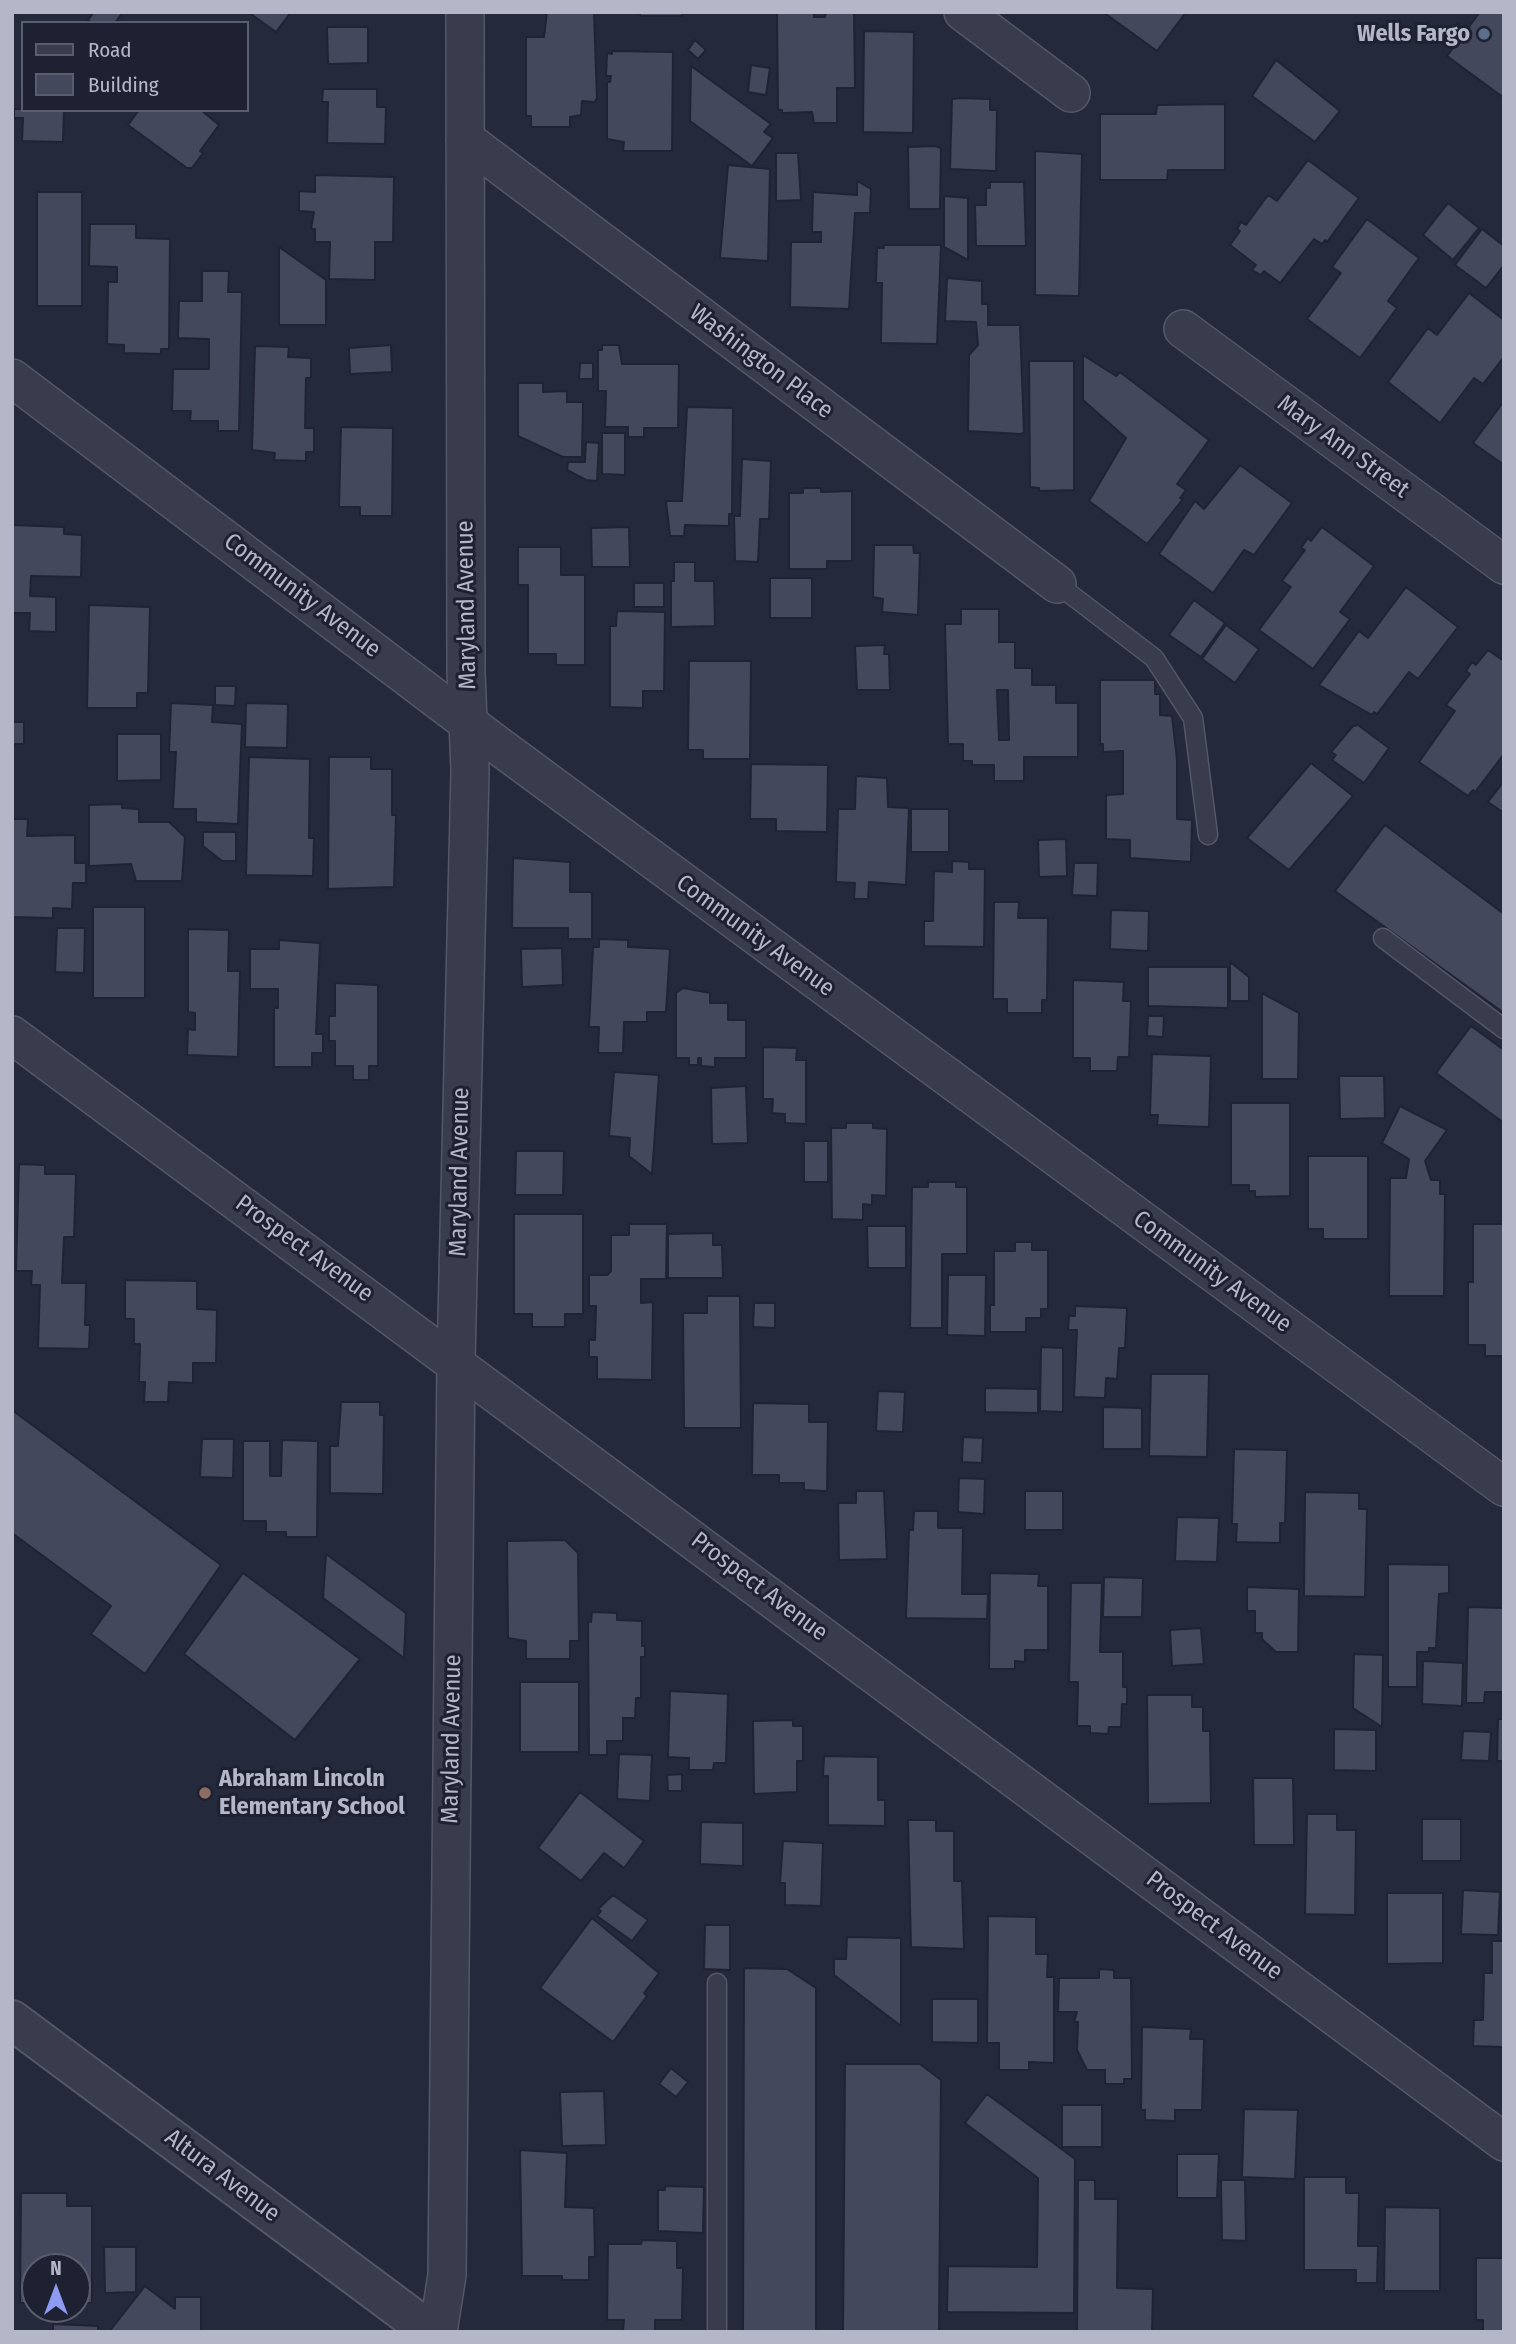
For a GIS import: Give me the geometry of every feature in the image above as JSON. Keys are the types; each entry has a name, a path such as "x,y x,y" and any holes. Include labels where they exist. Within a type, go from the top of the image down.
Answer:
{"street":[{"name":"Maryland Avenue","path":"438,2332 447,2275 456,1361 470,723 466,672 465,12"},
{"path":"963,12 1071,93"},
{"name":"Washington Place","path":"465,139 1057,584"},
{"name":"Mary Ann Street","path":"1183,329 1504,565"},
{"name":"Community Avenue","path":"12,378 470,723 1504,1487"},
{"name":"Prospect Avenue","path":"12,1035 456,1361 1504,2142"},
{"name":"Altura Avenue","path":"12,2020 431,2332"}],"lane":[{"path":"1057,584 1154,658 1194,719 1208,835"},
{"path":"1383,938 1504,1029"},
{"path":"717,1983 717,2332"}],"building":[{"path":"94,12 123,12 116,21 88,20"},
{"path":"248,12 291,12 276,32"},
{"path":"547,12 594,12 597,98 595,102 582,101 581,115 570,117 570,127 531,127 531,116 526,116 526,37 544,37"},
{"path":"640,12 682,12 682,16 640,16"},
{"path":"777,12 814,12 814,17 825,17 826,12 854,12 855,88 837,88 837,123 814,123 812,112 782,113 782,110 778,110"},
{"path":"1103,12 1186,12 1157,51"},
{"name":"Wells Fargo","path":"1480,12 1504,13 1504,98 1447,56"},
{"path":"327,27 368,27 368,63 328,64"},
{"path":"864,31 914,32 913,133 863,132"},
{"path":"695,40 706,50 698,59 688,50"},
{"path":"612,51 673,52 672,151 623,151 624,142 607,139 607,82 610,82 611,76 606,76 607,53 612,54"},
{"path":"1276,60 1340,111 1315,142 1252,96"},
{"path":"751,65 770,68 766,95 748,92"},
{"path":"691,66 771,124 764,132 773,138 752,166 690,121"},
{"path":"323,89 377,89 377,107 386,107 385,144 327,143 328,102 322,102"},
{"path":"952,99 990,99 990,110 997,110 996,171 950,169"},
{"path":"1225,104 1225,170 1168,170 1167,180 1100,180 1100,114 1156,114 1157,105"},
{"path":"14,109 21,109 21,112 64,112 63,142 22,141 23,118 14,118"},
{"path":"138,112 203,112 219,125 200,151 203,153 192,168 187,168 128,125"},
{"path":"908,147 941,148 940,209 909,209"},
{"path":"1035,151 1082,154 1079,296 1035,295"},
{"path":"776,153 798,153 801,200 776,201"},
{"path":"1308,160 1359,198 1327,242 1325,240 1322,244 1314,239 1280,283 1264,271 1261,275 1252,270 1256,265 1230,245 1240,231 1237,229 1241,222 1246,225 1268,195 1277,201"},
{"path":"728,165 770,169 768,261 720,258"},
{"path":"315,175 394,177 393,242 375,242 375,280 329,279 330,242 315,242 315,229 311,229 314,212 299,211 299,191 315,192"},
{"path":"857,181 871,189 870,213 855,213 849,309 790,307 791,242 821,242 821,232 812,232 813,192 857,195"},
{"path":"990,182 1024,182 1026,246 976,246 975,205 986,205 986,188 990,188"},
{"path":"37,192 82,192 82,306 37,306"},
{"path":"944,196 968,198 968,260 944,247"},
{"path":"1448,203 1479,228 1453,260 1423,235"},
{"path":"1367,219 1419,258 1388,301 1397,308 1360,358 1307,319 1341,273 1332,267"},
{"path":"90,224 136,224 136,238 170,239 169,349 161,349 161,354 124,353 124,345 107,344 108,282 117,282 117,267 89,266"},
{"path":"1482,229 1504,246 1504,265 1486,288 1455,265"},
{"path":"884,245 941,245 937,344 881,343 882,283 876,283 877,248 884,248"},
{"path":"279,247 326,280 326,325 279,325"},
{"path":"202,271 229,271 228,292 242,292 239,431 218,431 218,421 190,421 191,411 172,411 173,369 209,369 209,339 178,338 179,301 202,301"},
{"path":"947,278 982,281 982,304 988,304 988,325 1020,325 1024,432 1021,434 968,431 969,355 978,345 976,322 945,321"},
{"path":"1469,293 1504,320 1504,357 1483,384 1474,378 1440,423 1388,382 1428,328 1437,335"},
{"path":"391,345 392,372 350,374 349,348"},
{"path":"602,345 619,345 622,364 679,364 678,428 644,428 644,437 628,437 628,427 605,427 606,391 598,391 598,350 602,350"},
{"path":"255,346 289,347 288,357 311,358 311,378 306,378 305,428 314,428 314,452 306,452 306,461 274,460 275,453 252,450"},
{"path":"1083,355 1116,376 1120,372 1209,440 1177,484 1186,490 1180,498 1183,499 1147,544 1089,501 1126,438 1083,400"},
{"path":"1029,361 1074,361 1074,490 1039,491 1039,488 1030,487"},
{"path":"580,363 593,363 593,379 579,379"},
{"path":"518,383 543,383 543,392 567,391 567,402 583,402 582,457 563,457 518,436"},
{"path":"1504,401 1504,465 1473,443"},
{"path":"687,407 733,408 732,514 729,514 729,526 685,525 684,536 670,536 666,501 682,501"},
{"path":"341,427 393,428 392,516 360,516 360,507 339,507"},
{"path":"602,433 625,433 625,475 602,474"},
{"path":"586,442 599,443 597,481 586,480 567,470 568,462 585,462"},
{"path":"742,459 771,461 769,519 760,519 758,562 735,561 734,516 740,516"},
{"path":"1240,465 1292,503 1254,555 1244,550 1213,593 1159,554 1195,501 1204,509"},
{"path":"803,488 821,488 821,492 852,491 852,561 827,561 827,569 789,569 789,493 803,493"},
{"path":"12,525 64,527 64,534 82,535 81,577 31,576 30,596 56,597 56,632 29,631 30,613 12,613"},
{"path":"629,527 630,567 592,567 591,528"},
{"path":"1322,527 1374,566 1340,612 1350,619 1313,669 1259,630 1291,587 1282,581 1305,550 1301,548 1308,538 1311,541"},
{"path":"874,545 913,545 914,553 920,553 918,615 882,612 883,599 873,597"},
{"path":"518,547 561,547 561,575 585,575 585,665 556,665 556,654 528,654 528,585 518,585"},
{"path":"674,562 695,562 695,581 714,581 715,626 671,627 671,581 674,581"},
{"path":"770,578 812,578 812,618 770,618"},
{"path":"634,583 664,583 664,607 634,607"},
{"path":"1406,587 1458,627 1418,679 1409,672 1377,714 1374,712 1372,715 1319,685 1359,631 1368,638"},
{"path":"1194,600 1225,623 1201,657 1169,635"},
{"path":"89,605 150,607 148,693 137,693 137,708 87,708"},
{"path":"961,609 999,609 999,642 1015,642 1015,668 1032,668 1032,685 1056,685 1056,703 1078,703 1078,757 1024,757 1024,781 994,781 994,765 972,765 972,761 963,761 963,744 948,744 945,624 961,624","holes":["997,690 1008,690 1009,740 999,740"]},
{"path":"617,611 665,612 664,691 643,691 643,708 610,707 610,626 616,626"},
{"path":"1226,625 1259,649 1235,683 1202,659"},
{"path":"885,645 884,654 889,654 890,690 857,690 855,646"},
{"path":"1488,650 1504,661 1504,754 1475,792 1473,790 1468,796 1419,762 1455,711 1446,705 1470,674 1466,671 1472,662 1476,665"},
{"path":"689,661 751,661 750,759 703,759 703,750 688,750"},
{"path":"1100,680 1155,680 1155,694 1160,694 1160,715 1172,716 1177,760 1177,819 1192,820 1191,862 1130,858 1130,840 1106,839 1106,795 1123,794 1123,751 1103,752 1103,744 1100,744"},
{"path":"215,686 236,686 235,706 215,705"},
{"path":"171,703 213,705 212,722 242,724 238,824 196,822 196,809 173,809 176,752 169,752"},
{"path":"246,703 288,704 287,748 245,747"},
{"path":"12,722 24,722 24,744 12,744"},
{"path":"1358,725 1389,748 1364,783 1332,760 1336,755 1331,752 1353,726"},
{"path":"117,734 161,734 161,780 117,781"},
{"path":"249,757 310,759 309,838 314,838 313,876 246,875"},
{"path":"329,757 371,757 371,769 392,769 392,815 396,815 394,887 328,889"},
{"path":"1311,763 1353,796 1289,870 1247,838"},
{"path":"751,764 828,765 827,832 776,831 776,819 750,819"},
{"path":"856,776 887,778 888,807 909,808 906,885 869,882 868,899 854,899 855,883 836,882 838,809 855,809"},
{"path":"1504,781 1504,813 1488,802"},
{"path":"122,804 122,808 139,809 139,822 169,822 185,837 182,881 136,881 131,864 89,866 89,805"},
{"path":"911,809 949,809 949,852 911,852"},
{"path":"12,819 28,819 27,836 75,835 75,863 86,863 86,883 73,883 72,909 53,908 53,918 12,917"},
{"path":"1385,825 1504,914 1504,1013 1335,891"},
{"path":"203,832 236,832 236,861 222,861 203,846"},
{"path":"1066,839 1067,876 1039,877 1038,840"},
{"path":"513,858 570,862 570,892 591,892 592,895 592,939 568,939 568,928 512,928"},
{"path":"952,861 969,862 969,869 985,869 984,947 924,946 924,921 933,921 934,871 952,872"},
{"path":"1074,863 1098,863 1097,896 1072,895"},
{"path":"994,902 1019,902 1018,918 1048,918 1047,1000 1042,1000 1042,1013 1007,1013 1007,999 993,999"},
{"path":"93,907 145,907 145,998 93,998"},
{"path":"1111,910 1149,911 1148,951 1110,949"},
{"path":"57,928 85,928 84,973 55,972"},
{"path":"188,929 229,930 228,971 240,971 238,1057 187,1055 188,1029 195,1030 195,1013 188,1012"},
{"path":"599,939 628,940 628,947 670,949 666,1012 647,1012 647,1022 624,1022 623,1053 598,1053 599,1027 589,1027 593,947 599,947"},
{"path":"279,940 320,943 316,1034 323,1034 323,1053 312,1053 312,1067 274,1067 274,1008 278,1008 278,989 250,989 250,949 279,949"},
{"path":"562,948 563,985 522,987 521,949"},
{"path":"1230,962 1249,977 1249,1001 1230,1001"},
{"path":"1148,967 1228,967 1228,1008 1148,1006"},
{"path":"1073,980 1124,982 1123,1001 1131,1001 1129,1057 1118,1057 1117,1071 1090,1071 1090,1058 1073,1058"},
{"path":"335,983 378,985 378,1066 369,1066 369,1080 353,1080 353,1066 335,1066 335,1041 329,1041 329,1016 335,1016"},
{"path":"683,988 710,993 710,1003 728,1003 728,1020 746,1020 746,1058 715,1058 715,1067 701,1066 701,1058 698,1058 698,1065 689,1065 689,1058 676,1058 676,993"},
{"path":"1262,993 1299,1013 1298,1079 1262,1079"},
{"path":"1148,1016 1164,1016 1163,1037 1147,1036"},
{"path":"1471,1026 1504,1050 1504,1123 1436,1073"},
{"path":"763,1047 797,1048 796,1060 806,1060 806,1124 785,1123 785,1114 772,1113 773,1099 763,1099"},
{"path":"1152,1054 1211,1056 1209,1127 1157,1125 1158,1115 1150,1115"},
{"path":"614,1072 659,1075 652,1174 629,1156 630,1138 609,1136"},
{"path":"1339,1076 1384,1076 1385,1118 1340,1119"},
{"path":"746,1086 748,1143 712,1144 711,1088"},
{"path":"1231,1103 1290,1103 1290,1196 1255,1197 1255,1191 1249,1191 1249,1185 1231,1185"},
{"path":"1400,1106 1447,1130 1425,1161 1431,1180 1440,1180 1440,1194 1445,1194 1444,1296 1389,1296 1390,1178 1406,1178 1409,1159 1382,1143"},
{"path":"846,1123 873,1123 873,1128 887,1129 886,1196 872,1195 872,1205 863,1204 863,1220 832,1219 831,1128 846,1128"},
{"path":"804,1141 828,1141 828,1182 804,1182"},
{"path":"516,1151 564,1151 563,1195 515,1195"},
{"path":"1308,1156 1368,1156 1368,1239 1323,1239 1323,1229 1308,1229"},
{"path":"19,1164 45,1165 45,1174 76,1174 74,1237 64,1237 62,1283 86,1283 85,1325 90,1325 89,1349 38,1348 40,1285 31,1285 32,1271 16,1271"},
{"path":"928,1182 956,1182 956,1187 967,1187 967,1254 942,1254 942,1328 910,1328 912,1187 928,1187"},
{"path":"514,1214 583,1214 583,1314 565,1314 565,1327 532,1327 532,1314 514,1314"},
{"path":"629,1224 667,1224 666,1279 641,1279 641,1303 653,1302 652,1380 597,1379 597,1357 589,1357 589,1340 595,1340 596,1306 589,1306 589,1275 607,1275 611,1271 611,1235 629,1235"},
{"path":"1473,1224 1504,1224 1504,1356 1485,1356 1485,1345 1468,1345 1468,1282 1473,1282"},
{"path":"867,1226 906,1226 906,1268 868,1268"},
{"path":"713,1233 713,1245 722,1245 723,1278 668,1278 668,1234"},
{"path":"1015,1242 1032,1242 1032,1250 1048,1250 1048,1309 1041,1309 1041,1318 1026,1318 1026,1332 990,1332 990,1305 994,1305 994,1251 1015,1251"},
{"path":"948,1275 986,1275 985,1336 947,1335"},
{"path":"125,1280 197,1281 197,1309 217,1310 216,1363 193,1363 193,1383 169,1382 168,1402 144,1402 145,1382 139,1382 140,1344 134,1344 134,1319 125,1319"},
{"path":"707,1296 740,1296 741,1428 684,1428 683,1313 707,1313"},
{"path":"754,1303 775,1303 775,1328 753,1327"},
{"path":"1075,1306 1127,1308 1125,1348 1119,1348 1117,1379 1106,1378 1105,1398 1074,1397 1077,1330 1068,1330 1069,1316 1075,1316"},
{"path":"1041,1347 1063,1348 1063,1412 1040,1411"},
{"path":"1151,1374 1209,1374 1207,1457 1149,1456"},
{"path":"985,1388 1038,1389 1038,1413 985,1412"},
{"path":"878,1391 905,1392 903,1432 876,1431"},
{"path":"341,1402 380,1402 380,1415 384,1415 383,1494 330,1493 330,1446 338,1446"},
{"path":"753,1403 809,1404 809,1422 828,1422 827,1491 804,1490 804,1483 779,1483 779,1475 752,1475"},
{"path":"1103,1407 1142,1408 1142,1449 1103,1449"},
{"path":"12,1410 221,1565 145,1674 91,1634 111,1606 12,1533"},
{"path":"963,1437 983,1438 982,1463 962,1462"},
{"path":"202,1439 234,1439 233,1478 200,1477"},
{"path":"282,1440 318,1441 317,1537 286,1537 286,1532 266,1532 266,1521 243,1521 243,1441 270,1441 270,1476 281,1476"},
{"path":"1234,1449 1287,1450 1285,1523 1280,1523 1280,1543 1236,1542 1237,1524 1232,1524"},
{"path":"959,1478 985,1479 984,1514 958,1512"},
{"path":"856,1491 884,1491 887,1559 839,1560 838,1503 856,1503"},
{"path":"1025,1491 1063,1491 1063,1530 1025,1530"},
{"path":"1305,1492 1359,1493 1359,1509 1367,1509 1365,1597 1304,1596"},
{"path":"914,1511 938,1511 938,1528 963,1528 962,1594 988,1594 987,1619 906,1618 909,1530 913,1530"},
{"path":"1177,1517 1219,1518 1217,1562 1175,1561"},
{"path":"565,1540 578,1553 579,1641 570,1641 570,1659 526,1659 526,1641 508,1638 507,1541"},
{"path":"326,1554 406,1613 404,1658 323,1598"},
{"path":"1388,1564 1449,1565 1449,1593 1439,1594 1436,1648 1429,1648 1429,1652 1417,1652 1417,1687 1388,1687"},
{"path":"243,1573 360,1659 295,1740 184,1654"},
{"path":"990,1573 1039,1574 1038,1586 1048,1586 1048,1650 1025,1650 1025,1662 1015,1661 1015,1669 989,1669"},
{"path":"1104,1577 1143,1578 1142,1617 1103,1617"},
{"path":"1071,1583 1102,1583 1100,1652 1123,1652 1123,1687 1127,1687 1127,1704 1122,1704 1121,1727 1109,1727 1108,1734 1090,1733 1090,1726 1077,1726 1078,1682 1069,1682"},
{"path":"1247,1587 1299,1589 1298,1652 1276,1652 1262,1639 1262,1633 1255,1633 1255,1611 1247,1611"},
{"path":"1468,1607 1504,1608 1504,1692 1485,1692 1484,1703 1466,1703"},
{"path":"592,1612 617,1613 617,1620 642,1621 642,1646 645,1646 645,1657 641,1657 641,1698 636,1698 635,1718 623,1718 623,1741 607,1741 607,1755 589,1755 588,1622 591,1622"},
{"path":"1201,1628 1204,1664 1172,1666 1170,1630"},
{"path":"1354,1654 1383,1655 1382,1727 1353,1708"},
{"path":"1423,1661 1463,1663 1462,1706 1422,1704"},
{"path":"520,1682 579,1682 579,1752 520,1752"},
{"path":"670,1691 728,1694 726,1763 714,1763 713,1770 689,1770 689,1758 668,1757"},
{"path":"1147,1695 1192,1695 1192,1707 1203,1707 1203,1731 1210,1731 1211,1803 1148,1804"},
{"path":"1498,1719 1504,1719 1504,1761 1497,1761"},
{"path":"793,1720 793,1726 803,1726 803,1761 797,1761 797,1792 754,1794 753,1721"},
{"path":"1334,1729 1376,1730 1376,1771 1334,1770"},
{"path":"1463,1731 1491,1732 1489,1761 1461,1760"},
{"path":"619,1754 652,1755 650,1801 617,1799"},
{"path":"824,1756 878,1757 878,1800 885,1800 885,1826 828,1825 828,1776 823,1776"},
{"path":"682,1774 682,1791 668,1791 667,1775"},
{"path":"1253,1778 1293,1778 1294,1845 1254,1845"},
{"path":"580,1792 644,1841 624,1868 604,1853 581,1881 538,1848"},
{"path":"1307,1814 1337,1814 1337,1830 1356,1830 1355,1915 1305,1914"},
{"path":"1422,1819 1461,1819 1461,1861 1422,1861"},
{"path":"908,1820 936,1820 936,1831 954,1831 954,1881 962,1881 964,1949 911,1947"},
{"path":"701,1822 743,1823 743,1866 700,1864"},
{"path":"783,1841 823,1843 821,1906 785,1905 785,1883 780,1883"},
{"path":"1463,1890 1500,1892 1498,1935 1461,1934"},
{"path":"1387,1893 1443,1893 1443,1963 1387,1964"},
{"path":"613,1895 648,1920 632,1941 597,1916 601,1911 598,1909"},
{"path":"988,1916 1036,1917 1036,1954 1048,1954 1047,1977 1054,1977 1054,2063 1029,2062 1029,2070 999,2070 999,2043 987,2043"},
{"path":"592,1918 659,1973 644,1993 647,1996 613,2042 540,1988"},
{"path":"705,1925 730,1925 730,1970 704,1969"},
{"path":"847,1937 901,1938 901,2026 834,1975 834,1959 846,1959"},
{"path":"1492,1941 1504,1941 1504,2047 1473,2046 1474,2020 1483,2020 1484,1973 1492,1973"},
{"path":"744,1968 787,1969 816,1988 816,2332 743,2332"},
{"path":"1099,1969 1114,1970 1114,1978 1131,1978 1132,2079 1124,2079 1124,2084 1105,2084 1105,2070 1087,2070 1077,2050 1078,2022 1074,2022 1077,2012 1058,2012 1059,1978 1099,1978"},
{"path":"932,1999 978,1999 978,2043 932,2042"},
{"path":"1142,2027 1191,2029 1190,2039 1204,2039 1202,2110 1175,2110 1175,2121 1145,2120 1145,2110 1141,2110"},
{"path":"845,2064 920,2064 941,2080 939,2332 843,2332"},
{"path":"671,2068 688,2082 676,2097 659,2084"},
{"path":"604,2091 606,2145 562,2146 560,2092"},
{"path":"987,2094 1075,2159 1074,2313 947,2312 948,2266 1037,2267 1038,2178 965,2123"},
{"path":"1062,2105 1102,2105 1102,2147 1062,2147"},
{"path":"1244,2109 1298,2110 1295,2179 1242,2177"},
{"path":"520,2150 567,2153 565,2207 594,2208 595,2257 589,2257 589,2280 562,2280 562,2276 522,2276"},
{"path":"1177,2154 1219,2154 1217,2198 1177,2198"},
{"path":"1304,2177 1346,2177 1346,2193 1359,2193 1358,2246 1378,2246 1377,2283 1356,2283 1356,2270 1304,2270"},
{"path":"1078,2180 1095,2180 1095,2199 1118,2199 1117,2288 1153,2289 1152,2332 1077,2332"},
{"path":"1221,2180 1245,2180 1246,2241 1222,2240"},
{"path":"665,2186 704,2187 703,2233 658,2231 658,2190 665,2190"},
{"path":"21,2193 67,2193 67,2206 92,2206 92,2303 91,2253 21,2253 20,2303"},
{"path":"1385,2207 1440,2208 1440,2291 1384,2291"},
{"path":"642,2240 677,2241 677,2268 683,2268 682,2320 655,2320 655,2332 623,2331 624,2320 607,2320 608,2244 641,2244"},
{"path":"104,2247 136,2247 136,2292 105,2293"},
{"path":"1476,2258 1504,2258 1504,2332 1483,2332 1483,2320 1476,2320"},
{"path":"145,2286 175,2309 175,2297 201,2297 201,2332 109,2332"},
{"path":"53,2324 98,2326 98,2332 53,2332"}],"place":[{"name":"Wells Fargo","path":"1484,34"},
{"name":"Abraham Lincoln Elementary School","path":"205,1793"}]}
